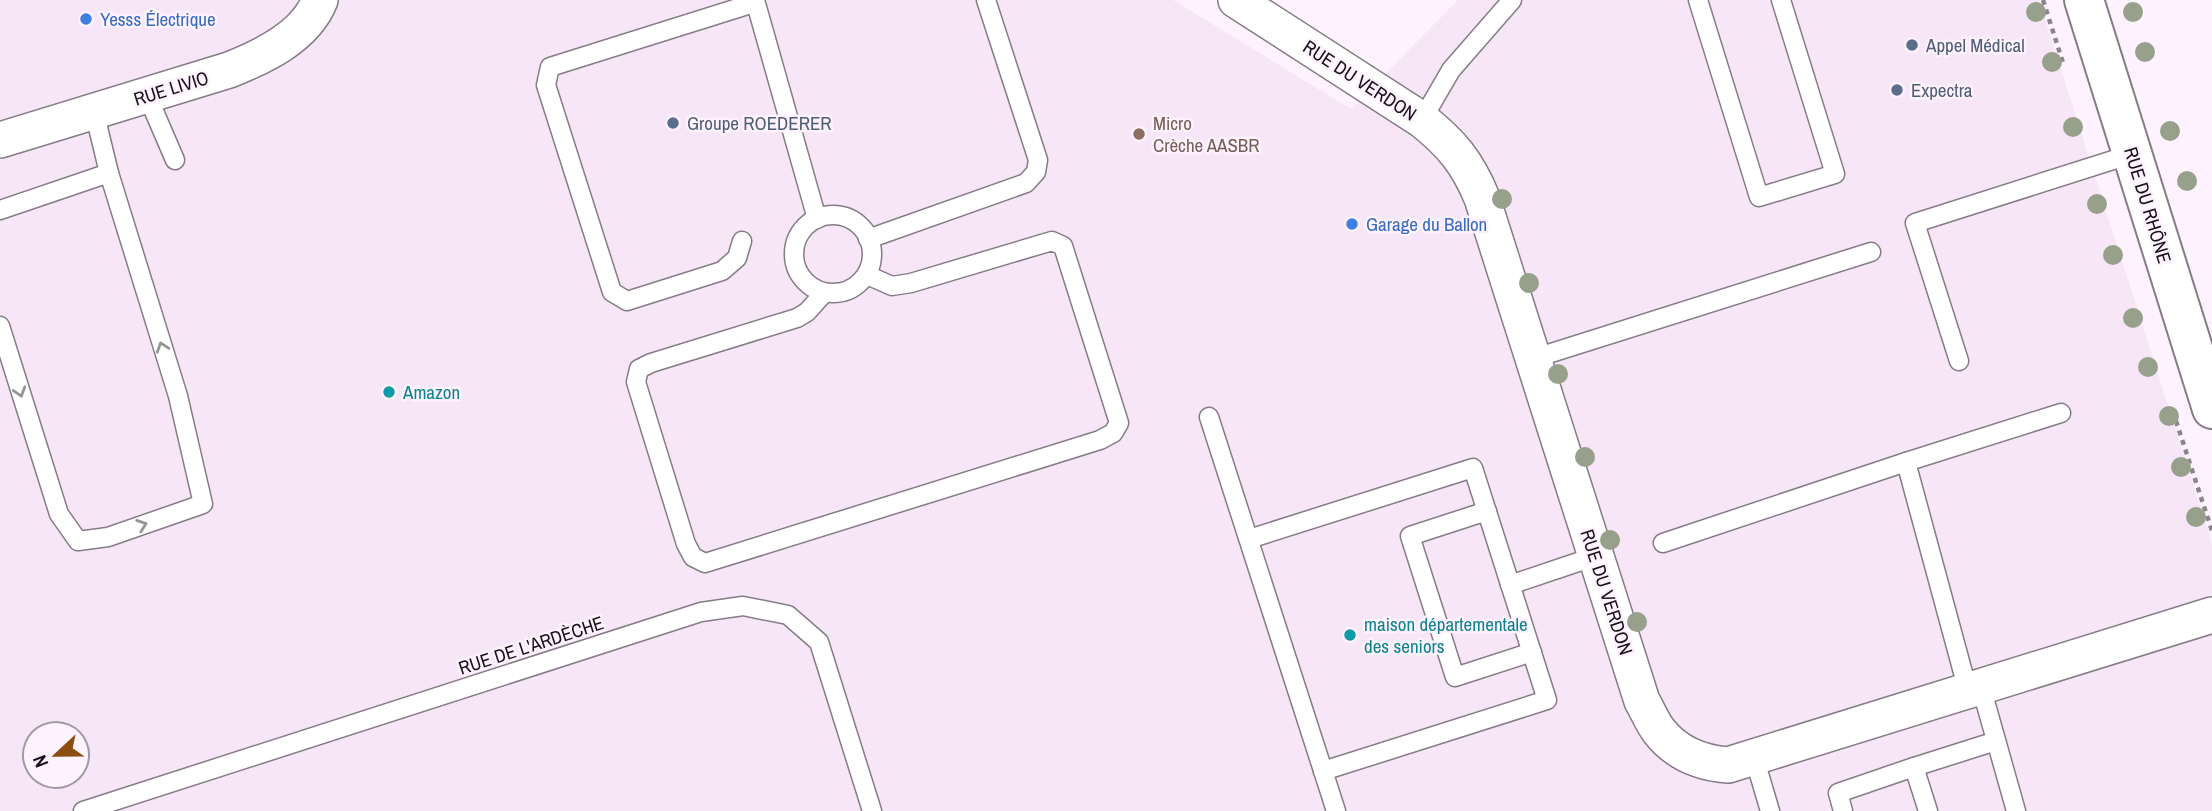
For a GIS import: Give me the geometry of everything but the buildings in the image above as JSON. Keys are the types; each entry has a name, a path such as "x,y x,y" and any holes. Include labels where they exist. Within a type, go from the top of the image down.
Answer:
{"main road":[{"name":"RUE DU RHÔNE","path":"2084,0 2212,409"}],"street":[{"name":"RUE LIVIO","path":"0,140 257,59 280,46 298,30 320,0"},
{"name":"RUE DU VERDON","path":"1237,0 1422,120 1460,154 1482,198 1642,701 1659,732 1686,755 1707,764 1728,765 2212,615"}],"lane":[{"path":"868,239 1026,183 1036,172 1038,160 986,0"},
{"path":"1422,120 1451,70 1512,0"},
{"path":"1698,0 1759,197 1835,174 1781,0"},
{"path":"742,241 737,258 722,271 627,300 612,292 546,85 550,67 755,1 817,219"},
{"path":"147,95 175,160"},
{"path":"0,326 59,514 79,541 108,537 203,504 178,396 109,173 94,111"},
{"path":"1959,361 1915,223 2132,154"},
{"path":"0,210 109,173"},
{"path":"833,215 849,219 862,228 868,239 872,259 867,275 856,286 841,293 824,293 809,286 799,274 794,258 796,242 804,228 817,219 833,215"},
{"path":"824,293 807,312 797,318 639,369 636,382 686,544 693,557 705,564 1100,440 1113,433 1119,423 1063,246 1052,241 911,283 892,286 867,275"},
{"path":"1532,359 1871,251"},
{"path":"1663,543 2061,413"},
{"path":"1209,416 1336,811"},
{"path":"1906,462 1974,689 1996,741 2015,811"},
{"path":"1248,540 1473,468 1487,511 1547,700 1323,771"},
{"path":"1487,511 1410,536 1455,677 1532,652"},
{"path":"1510,584 1595,556"},
{"name":"RUE DE L'ARDÈCHE","path":"83,811 701,612 743,606 788,615 819,642 872,811"},
{"path":"1843,811 1838,793 1996,741"},
{"path":"1754,757 1770,811"},
{"path":"1914,767 1928,811"}],"shaded area":[{"path":"0,0 1173,0 1351,109 1458,0 2039,0 2212,544 2212,811 0,811"}],"place":[{"name":"Yesss Électrique","path":"86,19"},
{"name":"Appel Médical","path":"1912,45"},
{"name":"Expectra","path":"1897,90"},
{"name":"Groupe ROEDERER","path":"673,123"},
{"name":"Micro Crèche AASBR","path":"1139,134"},
{"name":"Garage du Ballon","path":"1352,224"},
{"name":"Amazon","path":"389,392"},
{"name":"maison départementale des seniors","path":"1350,635"}]}
